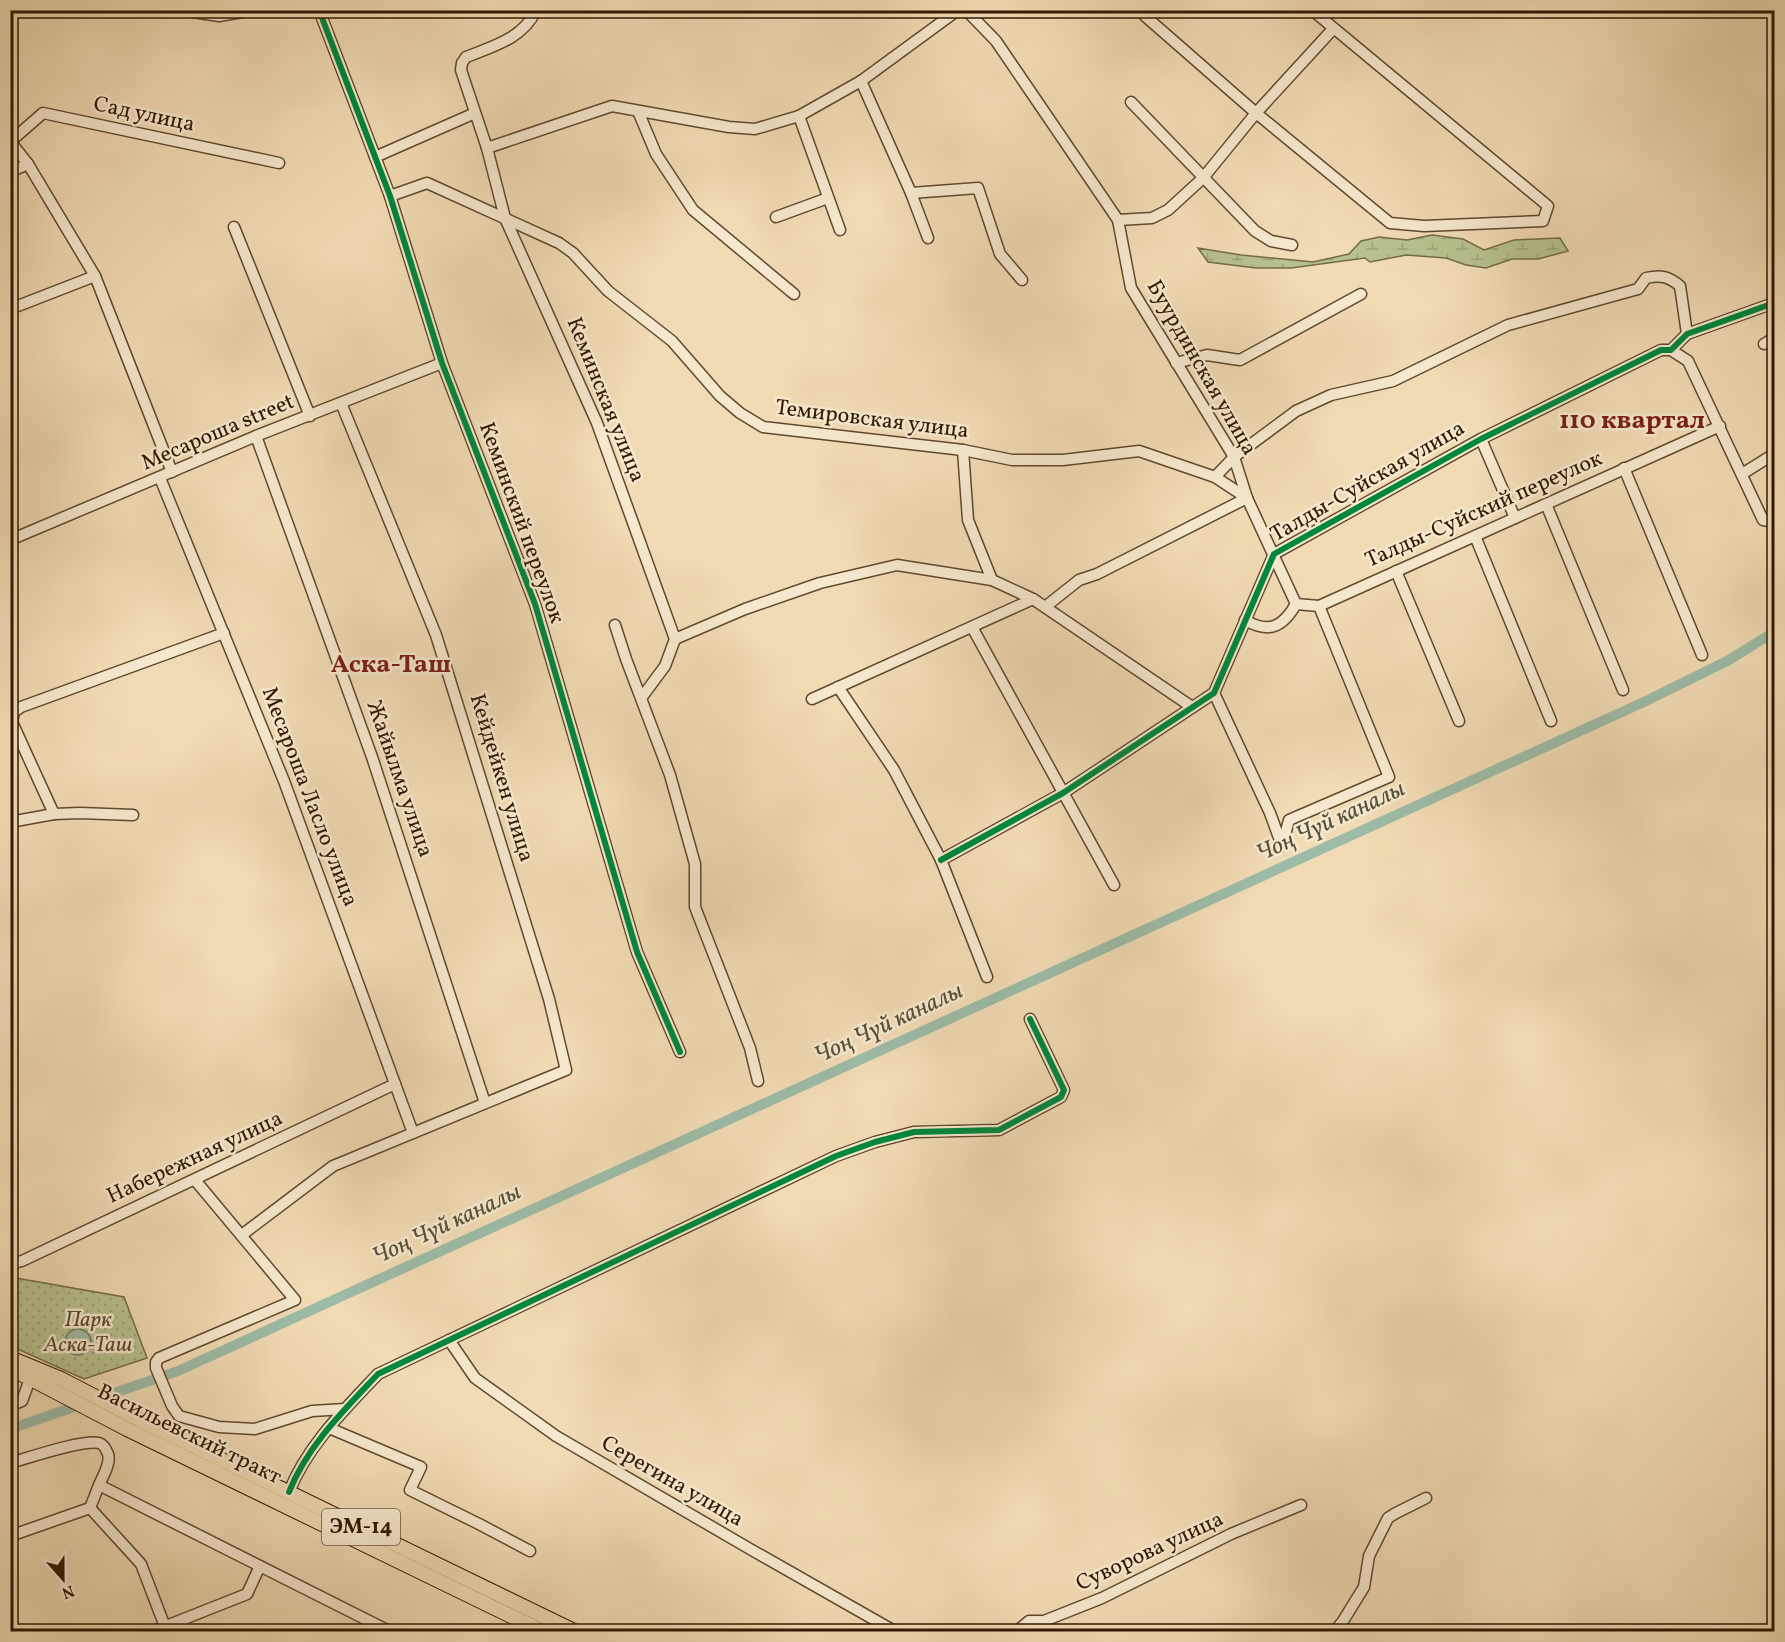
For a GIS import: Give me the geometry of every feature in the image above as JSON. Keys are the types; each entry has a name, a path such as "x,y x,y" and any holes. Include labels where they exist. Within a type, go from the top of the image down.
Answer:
{"main road":[{"name":"Васильевский тракт","path":"10,1358 61,1379 146,1423 576,1632"},
{"name":"Васильевский тракт","path":"10,1368 127,1429 544,1632"}],"street":[{"path":"180,10 219,16 254,10"},
{"name":"Кеминский переулок","path":"319,10 390,196 442,363 535,604 637,952 680,1052"},
{"name":"Кеминская улица","path":"536,10 534,17 510,40 466,57 461,70 487,148 505,218 597,423 675,639"},
{"path":"487,148 612,106 729,127 755,129 799,116 861,81 958,10"},
{"name":"Буурдинская улица","path":"966,10 996,41 1118,220 1131,288 1234,457 1247,498 1296,604"},
{"path":"1145,16 1256,113 1390,223 1424,226 1543,221 1548,206 1312,10"},
{"path":"1118,220 1152,218 1168,210 1203,178 1256,113 1333,29"},
{"path":"861,81 911,193 928,238"},
{"path":"1131,102 1255,231 1271,241 1292,245"},
{"path":"638,111 656,154 693,210 794,294"},
{"path":"375,157 475,112"},
{"name":"Сад улица","path":"11,141 43,113 279,163"},
{"path":"799,116 840,230"},
{"path":"11,141 28,164 95,276 172,472"},
{"path":"10,172 28,164"},
{"name":"Темировская улица","path":"390,196 426,183 559,243 573,253 608,291 672,341 720,396 740,413 763,427 963,450 1012,460 1063,460 1139,451 1215,477 1247,498"},
{"path":"911,193 978,188 1000,254 1022,280"},
{"path":"776,217 828,198"},
{"path":"234,227 310,416"},
{"path":"10,309 95,276"},
{"path":"1215,477 1234,457 1296,411 1331,394 1393,381 1508,325 1638,289 1646,278 1669,277 1680,286 1687,334"},
{"path":"1176,363 1207,355 1240,360 1361,294"},
{"name":"Талды-Суйская улица","path":"1214,693 1274,554 1481,439 1660,351 1671,350 1687,334 1774,303"},
{"path":"1764,344 1774,338"},
{"path":"1671,350 1688,361 1763,520 1774,522"},
{"name":"Месароша street","path":"10,540 256,436 442,363"},
{"name":"Кейдейкен улица","path":"341,403 436,635 549,999 566,1070 485,1103"},
{"name":"Талды-Суйский переулок","path":"1296,604 1319,606 1719,426"},
{"name":"Жайылма улица","path":"256,436 372,757 485,1103"},
{"path":"1481,439 1515,518"},
{"path":"963,450 968,520 992,580"},
{"path":"1742,474 1774,454"},
{"path":"1624,468 1702,655"},
{"name":"Месароша Ласло улица","path":"160,478 284,781 413,1133"},
{"path":"1045,607 1079,580 1097,574 1247,498"},
{"path":"1546,504 1623,690"},
{"path":"1475,536 1551,722"},
{"path":"642,697 665,666 675,639 746,609 820,582 897,565 992,580 1033,598 1192,707"},
{"path":"1396,571 1460,722"},
{"path":"812,699 1033,598"},
{"path":"1245,620 1257,627 1275,627 1287,620 1296,604"},
{"path":"940,860 1063,793 1214,693 1270,813 1282,846 1289,820 1389,777 1319,606"},
{"path":"615,625 670,775 695,864 695,907 750,1048 758,1081"},
{"path":"972,627 1114,885"},
{"path":"54,814 12,722 14,712 21,707 224,633"},
{"path":"838,687 894,770 940,860 987,977"},
{"path":"10,822 54,814 134,815"},
{"path":"289,1491 296,1474 329,1428 378,1374 836,1156 875,1142 914,1132 999,1130 1061,1097 1064,1089 1030,1019"},
{"name":"Набережная улица","path":"10,1264 22,1261 395,1084"},
{"path":"243,1234 333,1166 485,1103"},
{"path":"195,1179 243,1234 295,1300 159,1358 156,1368 172,1406 179,1416 219,1427 255,1429 312,1411 345,1408"},
{"name":"Серегина улица","path":"449,1340 475,1378 556,1436 750,1550 896,1632"},
{"path":"10,1406 22,1401 30,1379"},
{"path":"329,1428 421,1467 410,1490 530,1551"},
{"path":"10,1463 70,1446 98,1443 103,1445 109,1462 90,1508 10,1536"},
{"path":"99,1485 389,1631"},
{"path":"1334,1632 1344,1621 1364,1587 1369,1556 1388,1518 1426,1498"},
{"name":"Суворова улица","path":"1016,1632 1029,1621 1044,1621 1102,1598 1231,1534 1301,1506"},
{"path":"90,1508 141,1564 166,1629"},
{"path":"151,1632 166,1629 247,1594 260,1566"}],"green space":[{"path":"1432,235 1463,239 1484,250 1514,240 1560,238 1568,251 1538,259 1512,259 1486,268 1466,265 1446,258 1406,255 1370,262 1365,258 1291,268 1256,268 1208,262 1198,248 1313,262 1349,254 1361,241 1379,237 1407,240"},
{"name":"Парк Аска-Таш","path":"10,1277 124,1297 147,1358 84,1379 11,1346"}],"water":[{"path":"78,1329 88,1332 91,1342 88,1352 78,1355 68,1352 65,1342 68,1332"}],"waterway":[{"name":"Чоң Чүй каналы","path":"10,1429 178,1371 1646,701 1729,660 1774,632"}],"cycle path":[{"path":"319,10 390,196 442,363 535,604 637,952 680,1052"},
{"path":"941,860 1063,793 1214,693 1274,554 1481,439 1661,350 1671,350 1687,334 1774,303"},
{"path":"289,1492 316,1444 378,1374 836,1156 875,1142 914,1132 999,1130 1061,1097 1064,1090 1030,1019"}],"district":[{"name":"110 квартал","path":"1632,421"},
{"name":"Аска-Таш","path":"391,665"}]}
